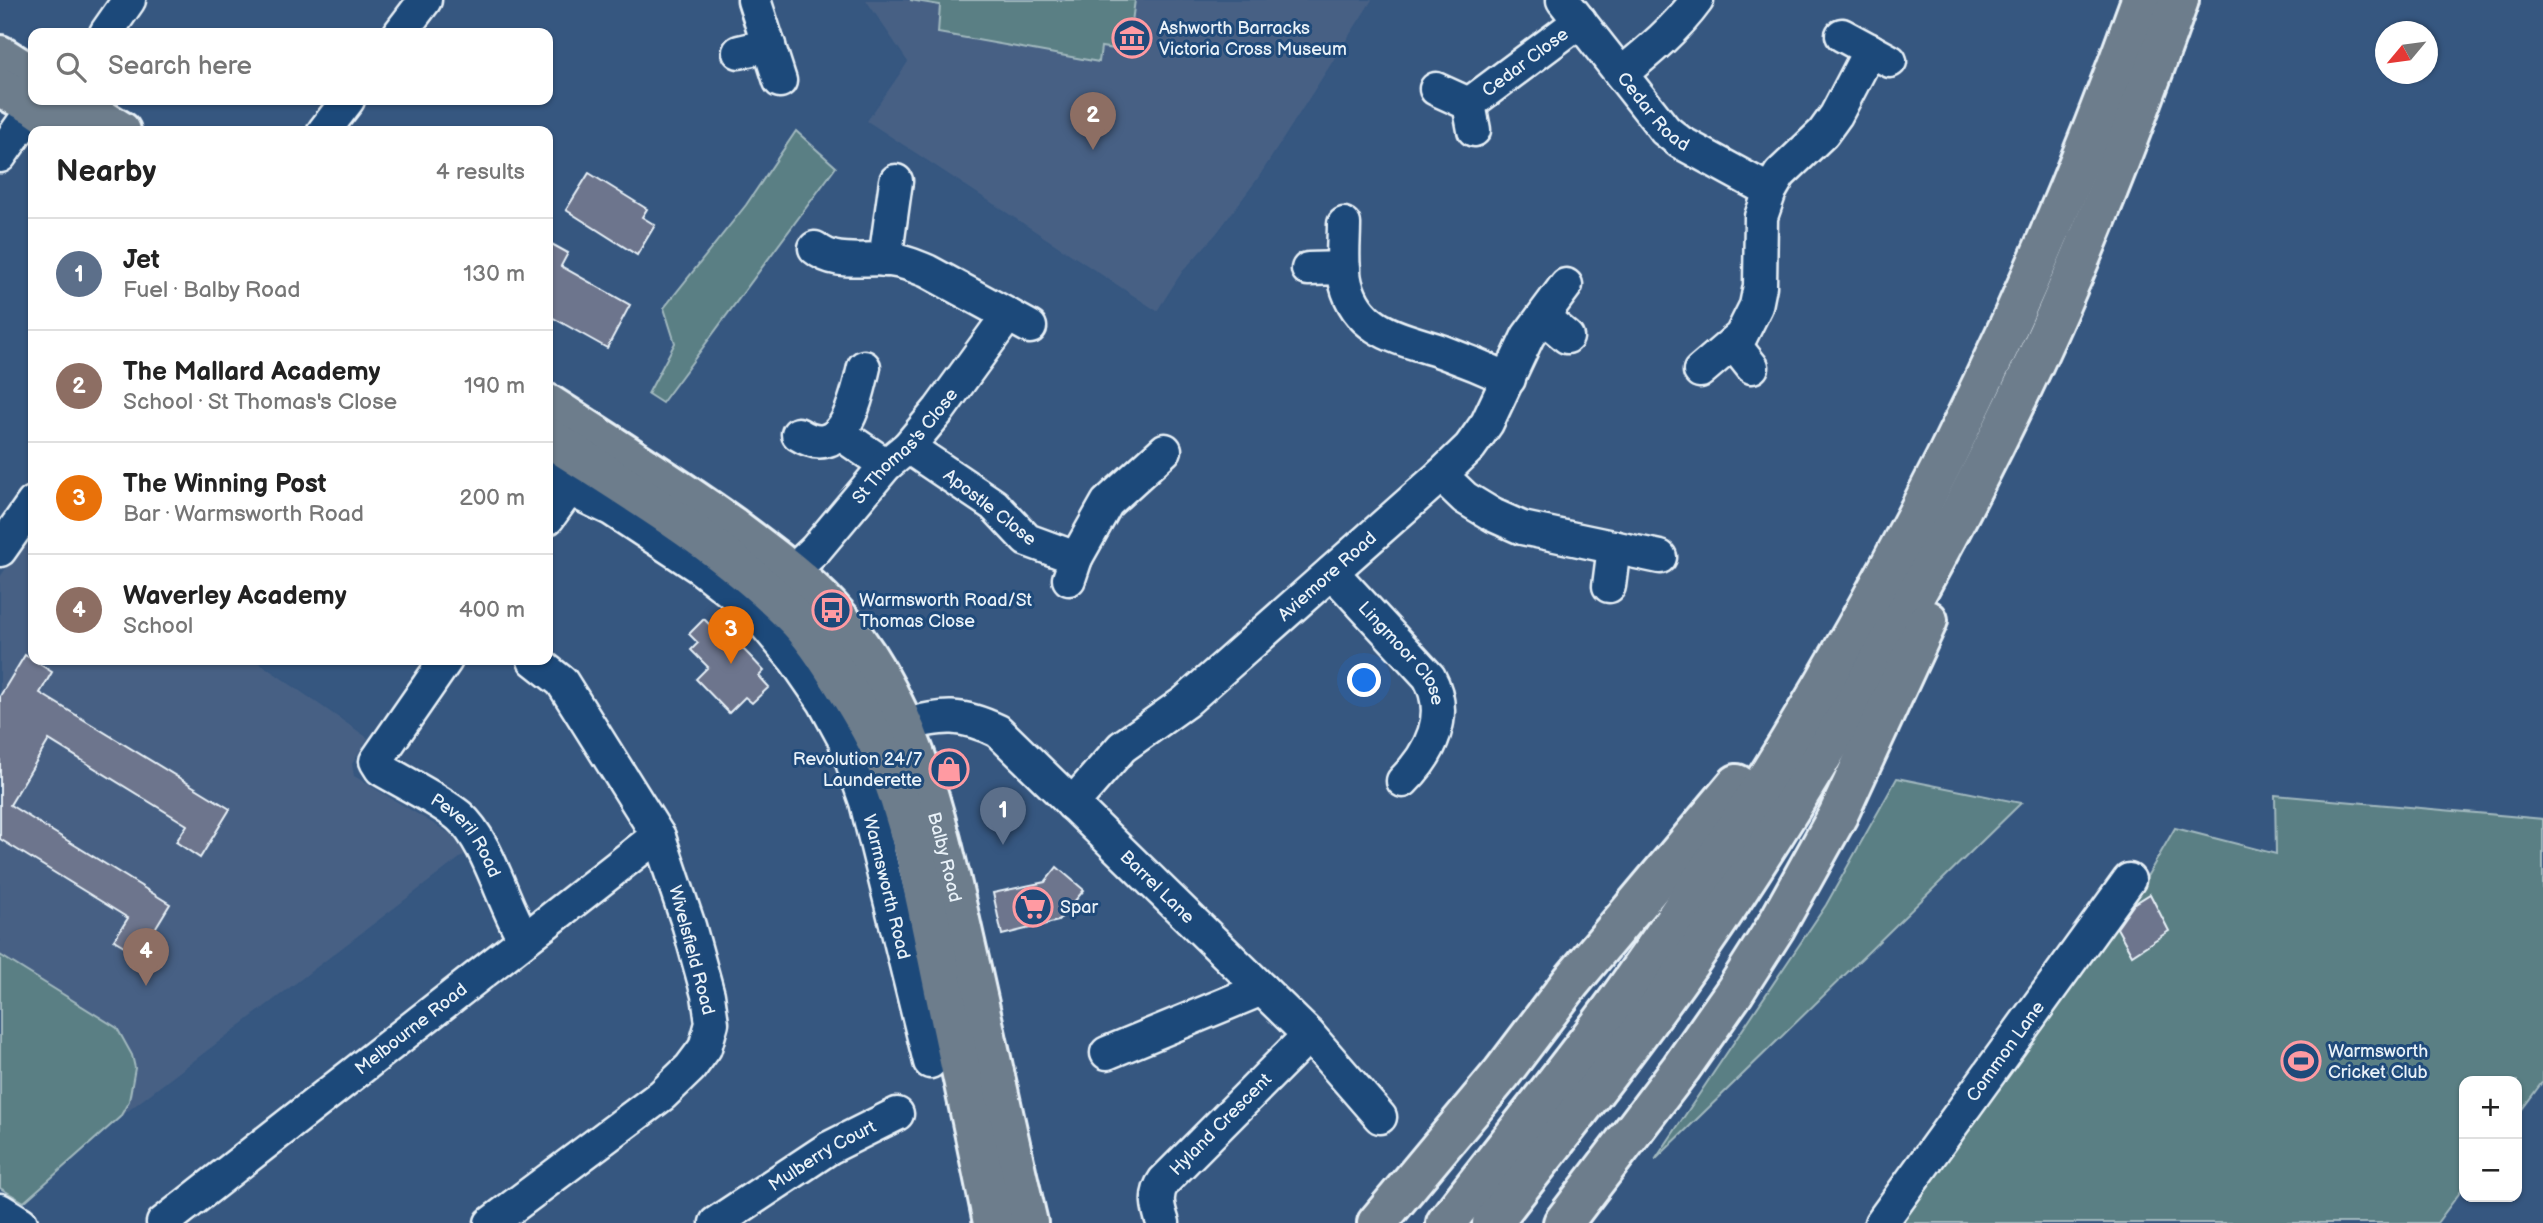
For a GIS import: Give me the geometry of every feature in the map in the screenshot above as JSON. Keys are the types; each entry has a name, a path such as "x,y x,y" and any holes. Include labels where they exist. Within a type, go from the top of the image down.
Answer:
{"main road":[{"path":"1446,1223 1623,994 1788,745 1870,603 1980,386 2067,196 2141,0"},
{"path":"1492,1223 1648,1022 1754,868 1923,584 2022,388 2102,205 2140,110 2179,0"},
{"path":"0,55 28,79"},
{"path":"0,87 28,91"},
{"path":"53,105 68,126"},
{"path":"68,105 111,126"},
{"path":"1377,1223 1502,1073 1571,982 1725,800 1782,721 1843,624 1980,386"},
{"path":"1563,1223 1681,1068 1735,991 1775,928 1838,816 1955,568 1987,489 2022,388"},
{"name":"Balby Road","path":"553,407 687,494 793,571 832,610 857,642 904,725 927,788 1028,1223"},
{"name":"Balby Road","path":"553,440 642,498 748,574 793,615 828,659 858,706 883,755 907,826 926,903 993,1223"}],"street":[{"path":"110,28 130,0"},
{"path":"404,28 425,0"},
{"path":"754,0 780,81"},
{"path":"1621,74 1656,46 1697,0"},
{"name":"Cedar Road","path":"1571,10 1665,130 1680,142 1770,191"},
{"name":"Cedar Close","path":"1436,89 1471,117 1571,10"},
{"path":"1700,371 1741,336 1756,306 1760,286 1760,217 1770,191 1780,174 1823,133 1880,56 1842,35"},
{"path":"739,52 769,45"},
{"path":"0,156 38,105"},
{"path":"328,126 344,105"},
{"path":"885,260 896,181"},
{"path":"1344,224 1346,285 1362,314 1388,336 1457,356 1509,379"},
{"name":"St Thomas's Close","path":"793,571 815,551 1019,321 909,264 885,260 844,260 830,257 814,248"},
{"path":"1308,269 1344,268"},
{"name":"Aviemore Road","path":"1072,804 1122,747 1185,702 1441,475 1470,446 1487,423 1528,337 1566,285"},
{"path":"1543,317 1567,337"},
{"path":"1733,343 1752,367"},
{"path":"798,434 809,441 819,443 829,441 839,433 856,401 864,367"},
{"name":"Apostle Close","path":"839,433 897,456 994,505 1027,540 1072,568 1107,503 1165,450"},
{"path":"1441,475 1465,498 1493,515 1522,527 1660,557"},
{"path":"553,500 558,483"},
{"name":"Warmsworth Road","path":"558,483 611,509 699,567 731,592 755,612 796,660 824,702 844,739 866,802 930,1062"},
{"path":"0,550 28,510"},
{"path":"1609,586 1614,547"},
{"name":"Lingmoor Close","path":"1332,572 1429,677 1436,690 1439,714 1435,732 1415,768 1403,780"},
{"name":"Peveril Road","path":"443,665 376,761 381,769 459,815 472,830 524,938"},
{"name":"Wivelsfield Road","path":"491,1223 662,1095 690,1068 705,1048 712,1023 708,995 689,926 659,837 562,681 541,665"},
{"name":"Barrel Lane","path":"904,725 952,715 976,720 998,731 1309,1035 1380,1117"},
{"name":"Melbourne Road","path":"163,1223 524,938 659,837"},
{"name":"Common Lane","path":"1881,1223 2129,880"},
{"path":"1107,1053 1262,989"},
{"name":"Hyland Crescent","path":"1163,1223 1157,1201 1159,1188 1164,1181 1309,1035"},
{"name":"Mulberry Court","path":"716,1223 829,1148 897,1114"},
{"path":"0,1210 21,1223"}],"shaded area":[{"path":"866,0 1372,0 1258,178 1216,234 1182,272 1157,311 867,121 908,62"},
{"path":"28,536 28,665 262,665 368,738 352,764 354,776 454,836 465,854 120,1117 24,1202 0,1188 0,577"}],"green space":[{"path":"910,0 1135,0 1128,51 1101,47 1099,62 938,33 940,5"},
{"path":"796,131 836,167 662,403 648,394 675,343 664,308 746,205"},
{"path":"1897,778 2021,803 1655,1160 1826,905"},
{"path":"2275,795 2543,819 2543,1081 2522,1109 2522,1076 2459,1076 2459,1194 2437,1223 1895,1223 2145,880 2175,828 2276,854"},
{"path":"0,955 117,1028 132,1055 135,1068 129,1101 120,1117 24,1202 0,1188"}],"building":[{"path":"589,173 647,209 642,217 655,225 637,255 566,210"},
{"path":"553,245 568,253 561,266 630,305 607,348 553,318"},
{"path":"704,619 717,632 721,627 750,656 764,671 759,676 769,687 752,703 745,697 729,713 696,679 708,667 691,650 698,643 689,634"},
{"path":"25,655 28,657 28,665 41,665 52,672 40,693 230,809 200,858 176,842 187,825 49,740 10,805 170,904 139,955 114,940 128,918 0,839 0,696"},
{"name":"Spar","path":"1057,867 1084,890 1058,921 1002,935 993,893 1045,882"},
{"path":"2150,894 2169,931 2132,955 2117,928 2134,904"}],"place":[{"name":"Ashworth Barracks Victoria Cross Museum","path":"1132,38"},
{"name":"The Mallard Academy","path":"1093,150"},
{"name":"Warmsworth Road/St Thomas Close","path":"832,610"},
{"name":"The Winning Post","path":"731,664"},
{"name":"Revolution 24/7 Launderette","path":"949,769"},
{"name":"Jet","path":"1003,845"},
{"name":"Spar","path":"1033,907"},
{"name":"Waverley Academy","path":"146,986"},
{"name":"Warmsworth Cricket Club","path":"2301,1061"}]}
